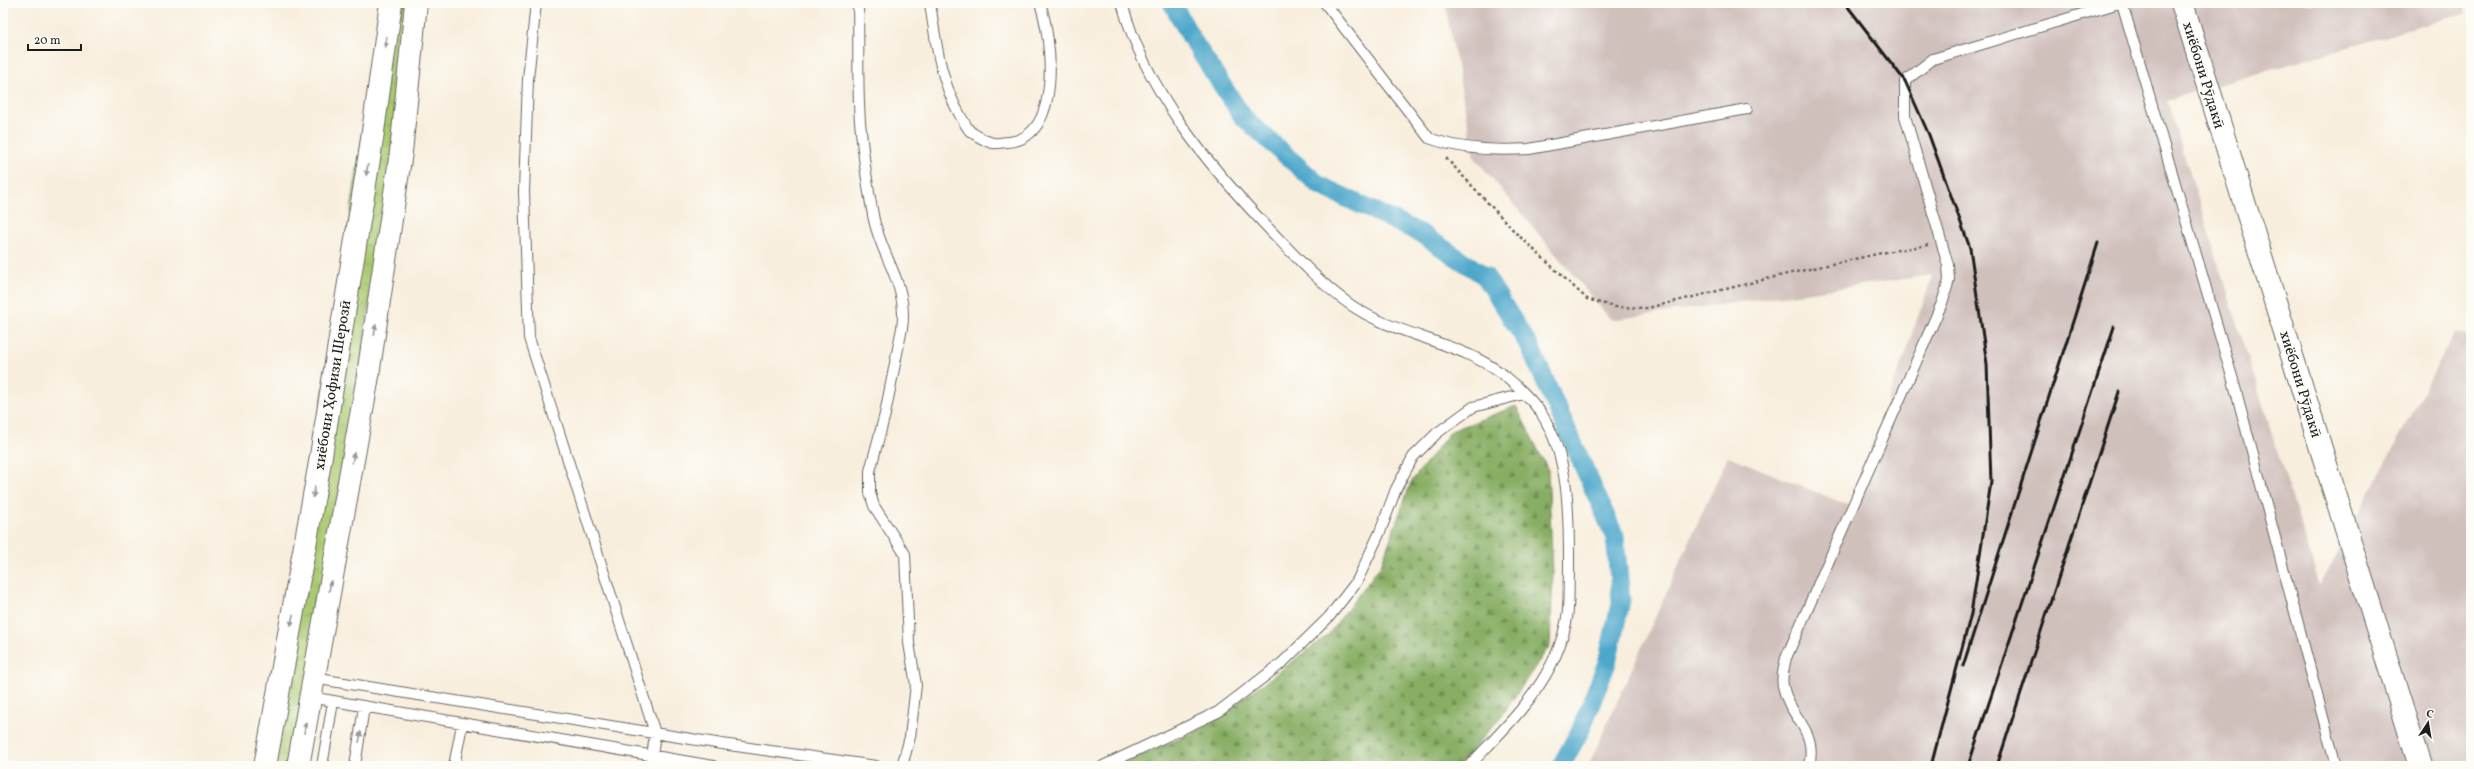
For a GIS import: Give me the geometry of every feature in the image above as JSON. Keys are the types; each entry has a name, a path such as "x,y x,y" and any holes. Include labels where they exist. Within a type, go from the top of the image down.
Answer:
{"main road":[{"name":"хиёбони Ҳофизи Шерозӣ","path":"265,766 321,452 391,3"},
{"path":"298,766 367,382 401,152 416,3"},
{"name":"хиёбони Рӯдакӣ","path":"2182,3 2420,766"}],"lane":[{"path":"536,3 528,79 524,192 529,338 540,378 655,733 652,761"},
{"path":"858,3 860,120 872,210 884,251 903,296 902,328 885,414 870,471 870,493 874,506 905,554 906,562 909,643 916,685 910,736 902,766"},
{"path":"930,3 939,64 951,100 969,130 992,143 1018,142 1035,130 1044,111 1050,71 1047,24 1040,3"},
{"path":"1122,3 1148,72 1190,137 1242,200 1305,267 1349,304 1384,322 1438,343 1489,366 1523,394 1540,412 1556,444 1563,472 1569,516 1567,621 1561,641 1542,682 1469,766"},
{"path":"1325,3 1429,138 1455,147 1502,151 1529,149 1747,109"},
{"path":"1809,766 1812,745 1809,734 1791,709 1783,685 1786,658 1942,303 1948,280 1948,265 1905,116 1905,81 1933,59 2120,3 2233,380 2336,766"},
{"path":"1103,766 1218,712 1282,663 1329,618 1357,580 1380,532 1396,489 1414,458 1437,433 1473,407 1523,394"},
{"path":"311,688 333,702 652,761 713,766"},
{"path":"311,688 655,733 876,766"},
{"path":"322,766 333,702"},
{"path":"355,766 364,707"},
{"path":"454,766 462,725"}],"path":[{"path":"1429,138 1516,234 1576,289 1588,299 1615,307 1648,308 1787,274 1886,252 1942,243"}],"shaded area":[{"path":"1445,3 2464,3 2466,13 2167,100 2320,586 2455,332 2471,336 2471,766 1588,766 1728,456 1850,506 1933,275 1611,320 1474,157"}],"green space":[{"path":"383,3 412,3 394,151 295,766 265,766"},
{"path":"1516,406 1548,470 1553,574 1550,645 1503,714 1459,766 1117,766 1204,728 1328,635 1381,565 1411,482 1451,431"}],"waterway":[{"path":"1172,3 1193,41 1243,117 1319,185 1420,233 1485,276 1530,347 1615,537 1621,600 1607,663 1581,729 1561,766"}],"railway":[{"path":"1845,3 1905,81 1929,135 1970,248 1987,364 1991,482 1971,614 1931,766"},
{"path":"1963,666 2098,243"},
{"path":"1968,766 2114,327"},
{"path":"1997,766 2119,392"}]}
